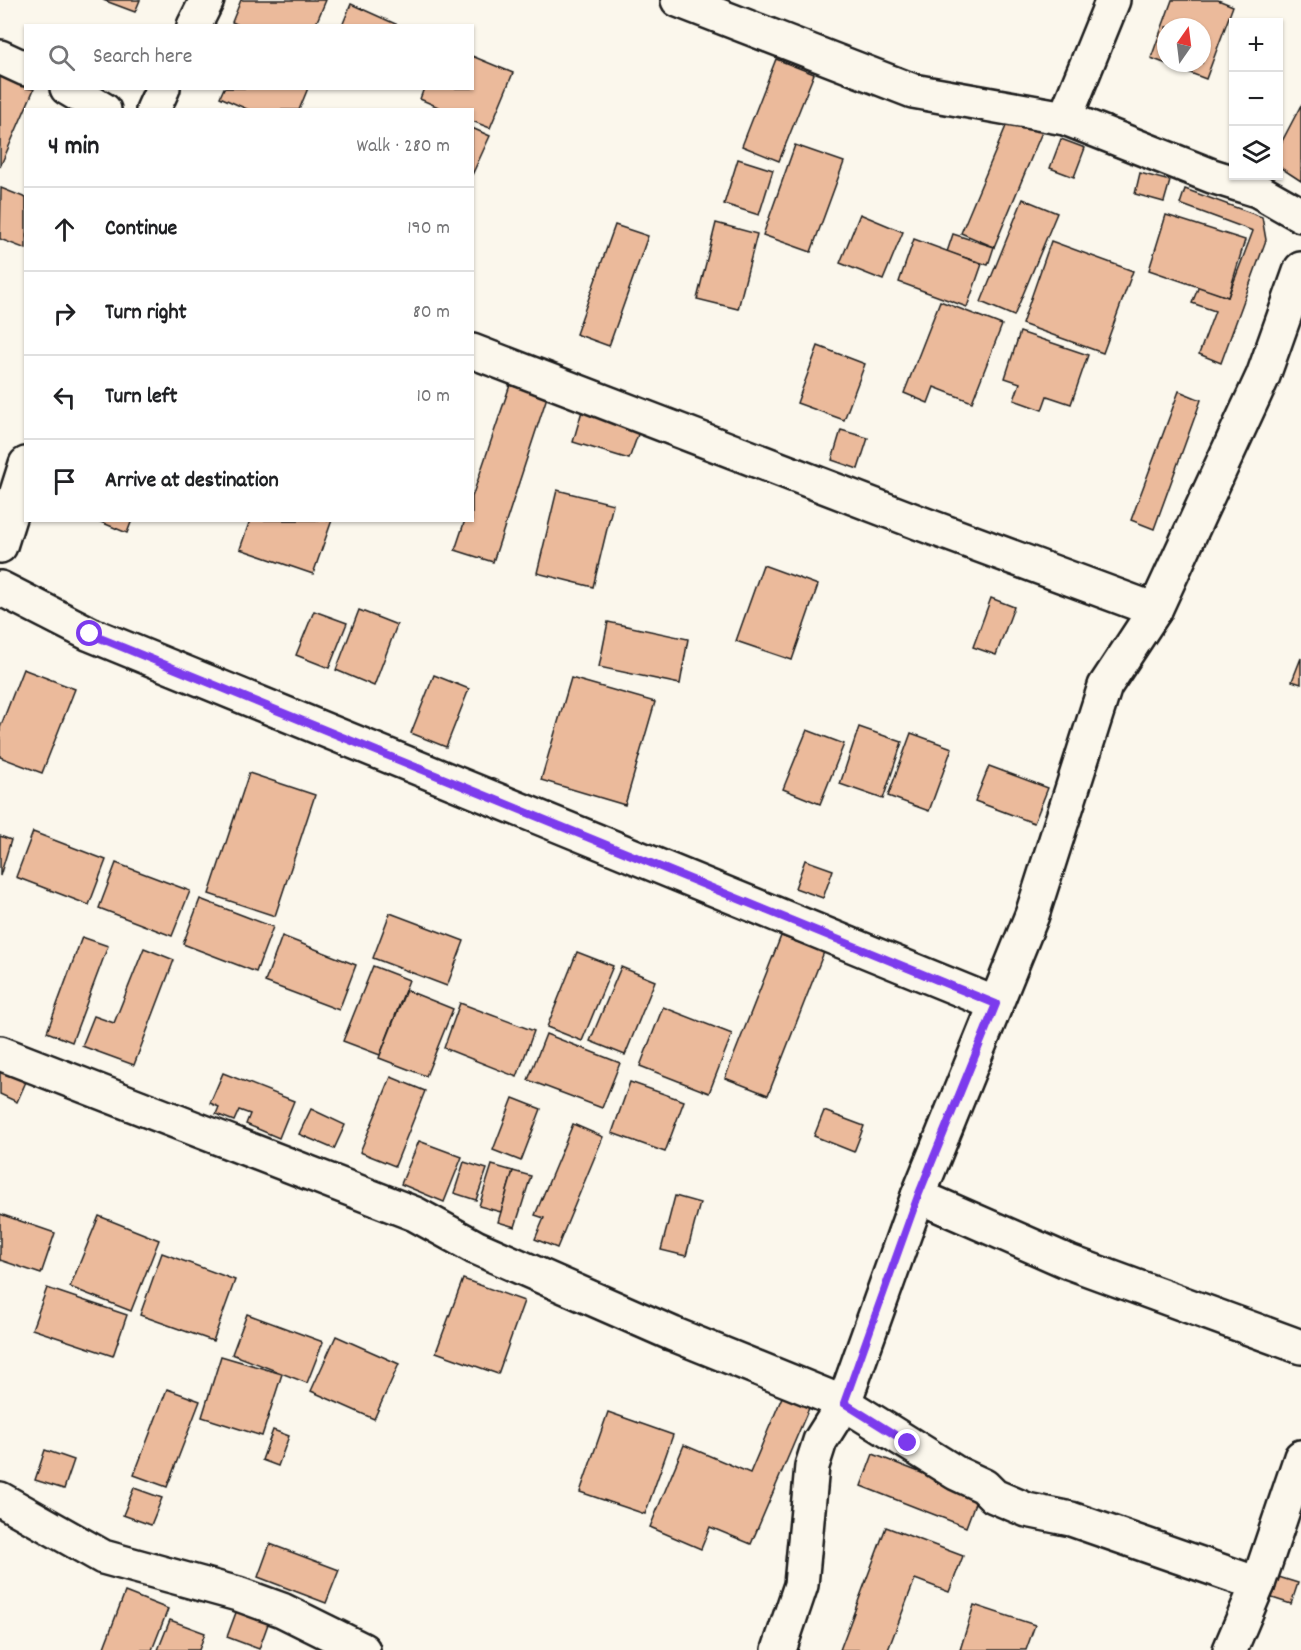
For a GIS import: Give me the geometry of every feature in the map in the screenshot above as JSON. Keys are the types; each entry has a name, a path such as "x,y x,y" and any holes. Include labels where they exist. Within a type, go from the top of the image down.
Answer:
{"street":[{"path":"195,24 207,0"},
{"path":"678,0 913,91 1065,118 1212,176 1257,189 1301,215"},
{"path":"1065,118 1113,0"},
{"path":"0,57 24,68"},
{"path":"70,90 101,108"},
{"path":"154,108 162,90"},
{"path":"779,1650 801,1585 812,1466 820,1441 844,1403 918,1196 1032,915 1105,686 1155,609 1263,376 1301,269"},
{"path":"474,352 920,523 1155,609"},
{"path":"0,546 4,513 24,468"},
{"path":"0,588 90,634 996,1004"},
{"path":"0,1053 415,1214 475,1247 673,1334 844,1403 956,1473 984,1486 994,1496 1027,1510 1071,1519 1258,1584"},
{"path":"918,1196 1069,1262 1301,1347"},
{"path":"1230,1650 1258,1584 1301,1457"},
{"path":"0,1499 103,1557 238,1594 282,1610 363,1650"}],"building":[{"path":"103,0 140,0 135,12"},
{"path":"241,0 326,0 316,24 236,24 232,22"},
{"path":"1172,0 1218,0 1233,6 1211,65 1211,18 1165,18"},
{"path":"351,4 396,24 343,24"},
{"path":"1157,41 1157,60 1151,58"},
{"path":"474,57 513,73 490,128 474,122 474,108 440,108 420,99 423,90 474,90"},
{"path":"776,59 814,74 779,161 742,146"},
{"path":"1188,72 1209,72 1206,79"},
{"path":"0,74 24,84 24,90 34,90 0,167"},
{"path":"223,90 307,90 300,108 245,108 220,97"},
{"path":"1301,105 1301,181 1283,169 1283,139"},
{"path":"1009,119 1042,132 994,247 961,233"},
{"path":"474,129 490,136 474,171"},
{"path":"1061,139 1085,148 1074,177 1050,168"},
{"path":"795,145 844,162 811,252 763,235"},
{"path":"738,159 773,170 759,215 724,204"},
{"path":"1140,173 1170,181 1164,202 1135,194"},
{"path":"1,188 24,197 24,248 0,239"},
{"path":"1185,189 1262,217 1266,240 1221,363 1199,354 1215,311 1192,303 1199,286 1228,297 1253,231 1180,204"},
{"path":"1023,199 1057,213 1014,316 981,302"},
{"path":"860,214 903,232 883,280 840,263"},
{"path":"1166,215 1245,240 1228,297 1149,270"},
{"path":"716,223 757,234 738,309 697,299"},
{"path":"615,225 648,236 609,346 576,334"},
{"path":"953,234 994,247 988,265 947,252"},
{"path":"914,239 982,264 967,307 899,282"},
{"path":"1051,241 1133,271 1103,353 1022,324"},
{"path":"940,301 1002,325 972,402 934,387 928,403 904,393"},
{"path":"1020,332 1088,355 1071,404 1047,396 1042,410 1014,400 1020,383 1005,378"},
{"path":"818,346 865,364 844,420 797,403"},
{"path":"510,385 547,397 493,562 455,550 464,522 474,522 474,491"},
{"path":"1179,391 1201,400 1154,529 1131,520"},
{"path":"582,411 640,429 629,459 573,442"},
{"path":"841,430 868,438 858,469 832,460"},
{"path":"557,490 613,504 593,587 537,573"},
{"path":"101,522 131,522 127,533"},
{"path":"249,522 331,522 313,574 240,549"},
{"path":"763,565 818,585 792,660 736,641"},
{"path":"991,598 1014,607 996,655 973,647"},
{"path":"359,610 397,625 374,686 336,670"},
{"path":"314,611 347,623 329,668 296,655"},
{"path":"608,622 688,639 680,684 599,667"},
{"path":"1301,658 1301,684 1292,681"},
{"path":"23,669 75,689 42,773 0,757 0,728"},
{"path":"434,675 469,689 446,747 411,733"},
{"path":"571,678 655,702 625,805 541,780"},
{"path":"859,727 902,742 883,799 840,784"},
{"path":"807,730 844,744 820,804 783,789"},
{"path":"911,733 952,748 929,811 888,796"},
{"path":"989,766 1048,788 1034,823 975,801"},
{"path":"249,773 315,795 275,916 209,894"},
{"path":"33,832 106,860 89,905 16,877"},
{"path":"0,836 11,840 0,876"},
{"path":"805,860 833,870 823,898 795,888"},
{"path":"116,863 190,891 172,936 99,908"},
{"path":"200,899 273,927 256,972 183,944"},
{"path":"390,913 464,941 447,986 373,958"},
{"path":"282,936 356,965 339,1010 265,982"},
{"path":"781,936 824,952 768,1095 725,1078"},
{"path":"82,937 108,946 72,1042 47,1032"},
{"path":"144,948 174,960 134,1065 82,1046 94,1016 114,1023"},
{"path":"577,952 613,966 582,1041 547,1027"},
{"path":"373,966 409,980 380,1055 343,1041"},
{"path":"621,967 655,981 625,1055 590,1041"},
{"path":"406,990 453,1009 426,1076 379,1058"},
{"path":"460,1003 534,1031 517,1077 444,1048"},
{"path":"663,1007 732,1034 709,1093 640,1066"},
{"path":"546,1034 620,1063 602,1108 528,1080"},
{"path":"0,1062 29,1075 17,1102 0,1094"},
{"path":"223,1073 294,1101 279,1138 246,1124 250,1114 239,1110 234,1121 216,1114 219,1107 210,1103"},
{"path":"391,1077 425,1091 395,1166 360,1152"},
{"path":"630,1082 684,1101 665,1152 612,1133"},
{"path":"513,1098 541,1109 521,1161 493,1150"},
{"path":"311,1109 345,1125 334,1149 299,1134"},
{"path":"824,1111 864,1126 854,1152 814,1136"},
{"path":"573,1124 603,1137 557,1248 535,1239 544,1218 535,1215"},
{"path":"419,1141 462,1157 444,1202 401,1184"},
{"path":"464,1162 487,1169 476,1200 454,1193"},
{"path":"492,1165 513,1171 501,1212 479,1206"},
{"path":"513,1171 531,1176 515,1227 498,1222"},
{"path":"675,1196 700,1203 686,1256 661,1250"},
{"path":"0,1214 55,1233 41,1274 0,1260"},
{"path":"99,1216 159,1240 131,1311 70,1287"},
{"path":"162,1253 235,1280 213,1341 140,1315"},
{"path":"463,1279 524,1301 498,1374 436,1352"},
{"path":"47,1288 127,1315 113,1356 32,1329"},
{"path":"247,1314 323,1342 307,1383 232,1354"},
{"path":"336,1336 399,1364 374,1419 311,1391"},
{"path":"221,1356 282,1374 262,1436 202,1417"},
{"path":"167,1389 200,1401 167,1487 134,1475"},
{"path":"785,1390 812,1401 751,1544 710,1527 701,1549 650,1527 684,1445 750,1473"},
{"path":"608,1412 673,1435 645,1514 580,1492"},
{"path":"273,1430 289,1436 278,1466 262,1460"},
{"path":"45,1450 74,1460 64,1489 35,1480"},
{"path":"873,1454 978,1495 966,1527 861,1486"},
{"path":"134,1488 162,1498 151,1525 123,1515"},
{"path":"886,1527 963,1556 949,1592 915,1579 888,1650 840,1650"},
{"path":"270,1544 339,1570 326,1603 258,1577"},
{"path":"1269,1574 1298,1583 1291,1604 1263,1595"},
{"path":"125,1592 168,1609 152,1650 103,1650"},
{"path":"241,1599 273,1610 259,1649 227,1637"},
{"path":"974,1605 1035,1625 1026,1650 960,1650"},
{"path":"170,1620 205,1633 199,1650 158,1650"}],"route":[{"path":"90,634 996,1004 918,1196 844,1403 908,1443"}]}
